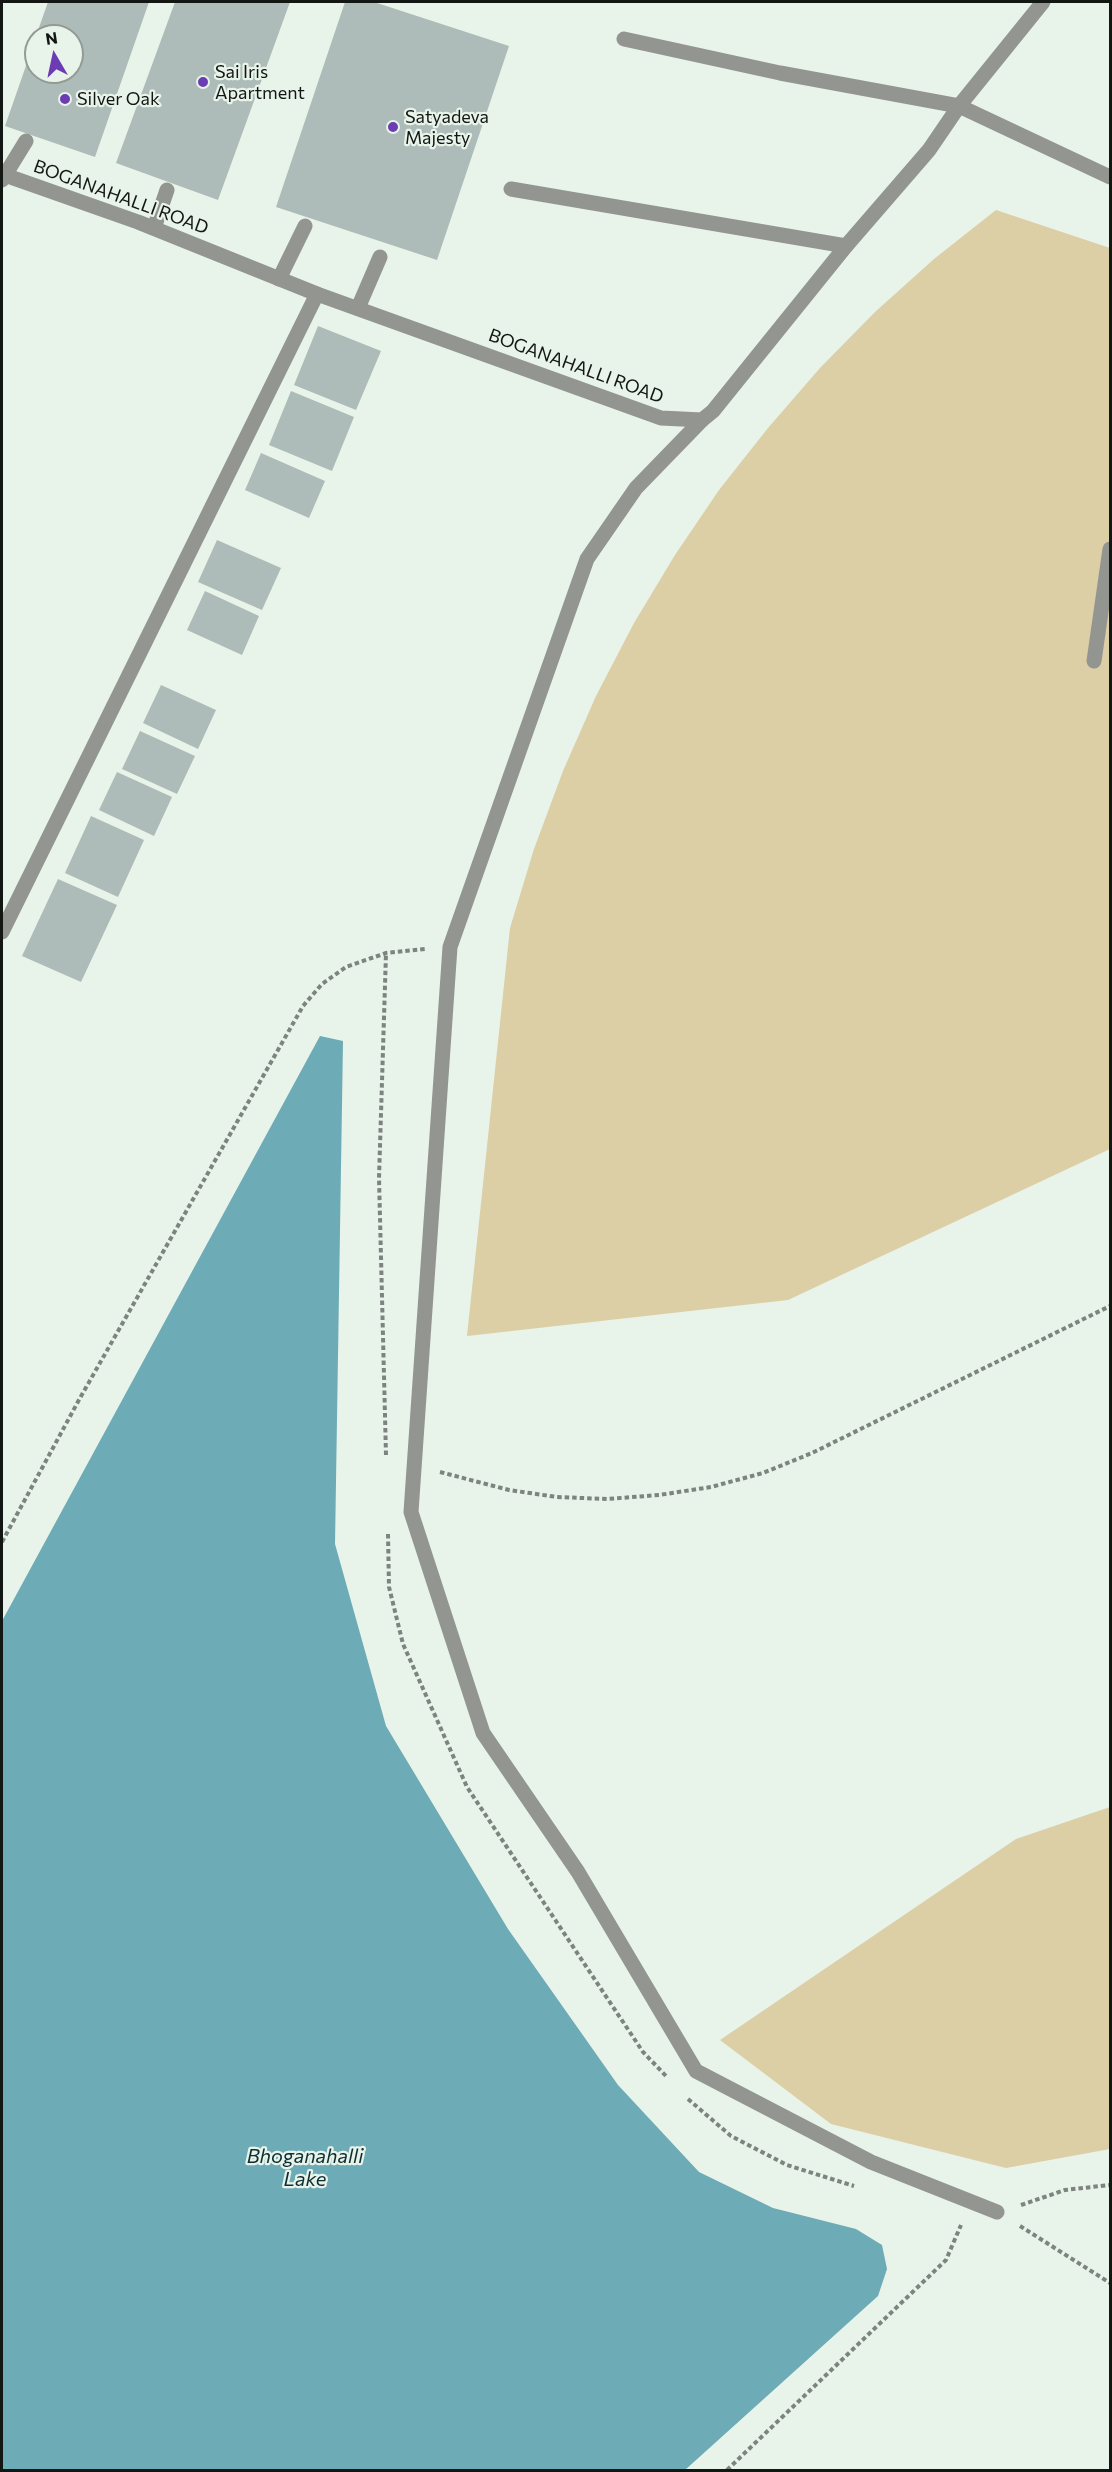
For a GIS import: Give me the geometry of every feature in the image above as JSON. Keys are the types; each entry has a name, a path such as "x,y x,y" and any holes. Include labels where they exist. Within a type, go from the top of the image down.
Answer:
{"street":[{"path":"997,2212 871,2162 696,2071 578,1872 483,1733 411,1512 450,947 587,560 636,488 713,411 846,246 929,150 959,106 1042,2"},
{"path":"624,39 780,73 959,106 1110,177"},
{"path":"3,176 26,141"},
{"name":"BOGANAHALLI ROAD","path":"3,176 154,228 317,294 661,418 702,420"},
{"path":"511,189 846,246"},
{"path":"154,228 167,190"},
{"path":"279,279 305,226"},
{"path":"358,308 380,257"},
{"path":"2,932 317,294"},
{"path":"1094,661 1110,549"}],"path":[{"path":"2,1542 80,1398 303,1006 322,984 346,967 386,953 450,947"},
{"path":"386,953 379,1178 386,1461"},
{"path":"414,1463 461,1479 509,1490 557,1497 607,1499 649,1496 711,1486 763,1473 812,1453 1110,1306"},
{"path":"388,1529 389,1587 403,1644 466,1787 643,2052 673,2084"},
{"path":"681,2091 696,2107 731,2136 787,2166 862,2188"},
{"path":"727,2470 946,2260 963,2222 1065,2190 1110,2185"},
{"path":"997,2212 1110,2283"}],"shaded area":[{"path":"996,210 1110,248 1110,1149 788,1300 467,1336 510,928 534,849 563,771 596,696 634,623 675,555 719,490 768,428 820,368 875,312 934,259"},
{"path":"1110,1807 1110,2149 1006,2168 831,2124 720,2040 1016,1839"}],"water":[{"name":"Bhoganahalli Lake","path":"320,1036 343,1041 335,1544 386,1726 508,1929 618,2085 699,2172 773,2208 856,2229 882,2245 887,2269 878,2296 685,2470 2,2470 2,1621"}],"building":[{"name":"Silver Oak","path":"48,2 149,2 95,157 5,126 24,71 24,84 84,84 84,24 40,24"},
{"name":"Sai Iris Apartment","path":"175,2 290,2 218,200 116,163"},
{"name":"Satyadeva Majesty","path":"345,2 374,2 509,46 437,260 276,207"},
{"path":"318,326 381,351 356,410 294,385"},
{"path":"291,391 354,417 332,471 269,445"},
{"path":"261,453 325,481 309,518 245,490"},
{"path":"217,540 281,568 262,610 198,582"},
{"path":"205,591 259,616 242,655 187,630"},
{"path":"161,685 216,710 198,749 143,723"},
{"path":"140,731 195,756 177,794 122,769"},
{"path":"117,772 172,797 154,836 99,810"},
{"path":"91,816 144,840 118,897 65,873"},
{"path":"58,879 117,905 81,982 22,956"}],"place":[{"name":"Sai Iris Apartment","path":"203,82"},
{"name":"Silver Oak","path":"65,99"},
{"name":"Satyadeva Majesty","path":"393,127"}]}
